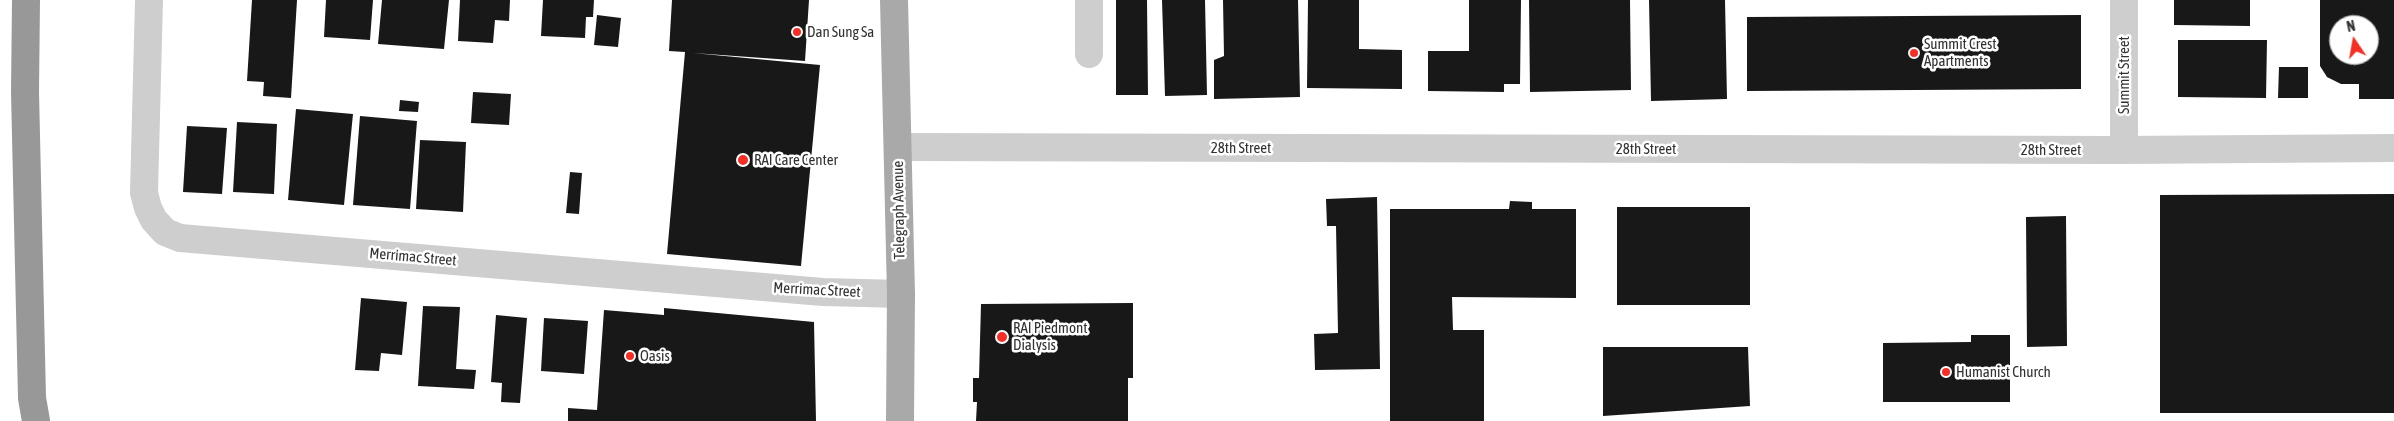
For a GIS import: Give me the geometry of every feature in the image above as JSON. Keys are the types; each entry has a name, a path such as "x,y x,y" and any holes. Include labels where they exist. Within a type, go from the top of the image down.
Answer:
{"highway":[{"path":"15,0 25,92"},
{"path":"26,0 25,92 32,398 36,421"}],"main road":[{"name":"Telegraph Avenue","path":"894,0 898,147 900,421"}],"street":[{"name":"Merrimac Street","path":"149,0 144,193 154,220 165,232 180,238 823,292 900,294"},
{"path":"1089,0 1089,54"},
{"name":"Summit Street","path":"2124,0 2124,150"},
{"name":"28th Street","path":"898,147 2124,150 2394,148"}],"building":[{"path":"252,0 297,0 291,98 263,96 264,82 247,81"},
{"path":"326,0 373,0 370,40 324,37"},
{"path":"382,0 449,0 444,49 378,44"},
{"path":"460,0 510,0 509,21 495,20 493,43 458,41"},
{"path":"543,0 594,0 593,17 586,17 585,38 541,36"},
{"name":"RAI Care Center","path":"672,0 809,0 805,61 693,53 820,65 801,266 667,254 685,52 669,51"},
{"path":"1116,0 1147,0 1148,95 1116,95"},
{"path":"1162,0 1205,0 1207,95 1165,96"},
{"path":"1223,0 1298,0 1300,97 1214,99 1214,60 1224,56"},
{"path":"1308,0 1359,0 1359,49 1402,50 1402,89 1307,88"},
{"path":"1469,0 1521,0 1520,84 1504,84 1504,92 1428,91 1428,51 1469,51"},
{"path":"1529,0 1630,0 1631,90 1530,92"},
{"path":"1649,0 1725,0 1727,99 1651,101"},
{"path":"2174,0 2250,0 2250,26 2174,25"},
{"path":"2320,0 2394,0 2394,99 2359,99 2359,84 2341,84 2327,77 2320,66"},
{"path":"597,15 621,18 618,47 594,45"},
{"name":"Summit Crest Apartments","path":"2081,15 2081,89 1747,91 1747,17"},
{"path":"2178,40 2267,40 2266,98 2178,97"},
{"path":"2279,67 2308,67 2308,98 2278,98"},
{"path":"473,92 511,94 509,125 471,123"},
{"path":"400,100 419,102 418,112 399,111"},
{"path":"296,109 353,114 344,205 288,200"},
{"path":"360,116 417,121 410,209 353,205"},
{"path":"237,122 277,124 274,194 233,192"},
{"path":"187,126 227,128 222,194 183,192"},
{"path":"420,140 466,142 463,212 416,209"},
{"path":"570,172 582,173 579,214 566,213"},
{"path":"2394,194 2394,413 2160,413 2160,195"},
{"path":"1377,197 1380,369 1315,370 1314,334 1338,333 1336,226 1327,226 1326,199"},
{"path":"1510,201 1532,202 1532,209 1576,209 1576,298 1452,297 1453,330 1484,330 1484,421 1390,421 1390,209 1509,209"},
{"path":"1617,207 1750,207 1750,305 1617,305"},
{"path":"2066,216 2067,346 2027,347 2026,217"},
{"path":"361,298 407,302 402,355 381,353 379,371 355,370"},
{"path":"1133,303 1133,378 1128,378 1128,421 976,421 977,402 973,402 973,378 979,378 981,304"},
{"path":"423,306 460,307 456,369 476,370 474,389 418,386"},
{"path":"664,308 814,322 816,421 568,421 568,408 597,410 604,310 664,315"},
{"path":"496,315 527,318 520,403 501,402 502,383 491,382"},
{"path":"544,318 588,321 584,374 541,371"},
{"name":"Humanist Church","path":"1971,335 2010,335 2010,402 1883,402 1883,343 1971,342"},
{"path":"1603,347 1748,347 1750,406 1603,416"}],"place":[{"name":"Dan Sung Sa","path":"797,32"},
{"name":"Summit Crest Apartments","path":"1914,53"},
{"name":"RAI Care Center","path":"743,160"},
{"name":"RAI Piedmont Dialysis","path":"1002,337"},
{"name":"Oasis","path":"630,356"},
{"name":"Humanist Church","path":"1946,372"}]}
